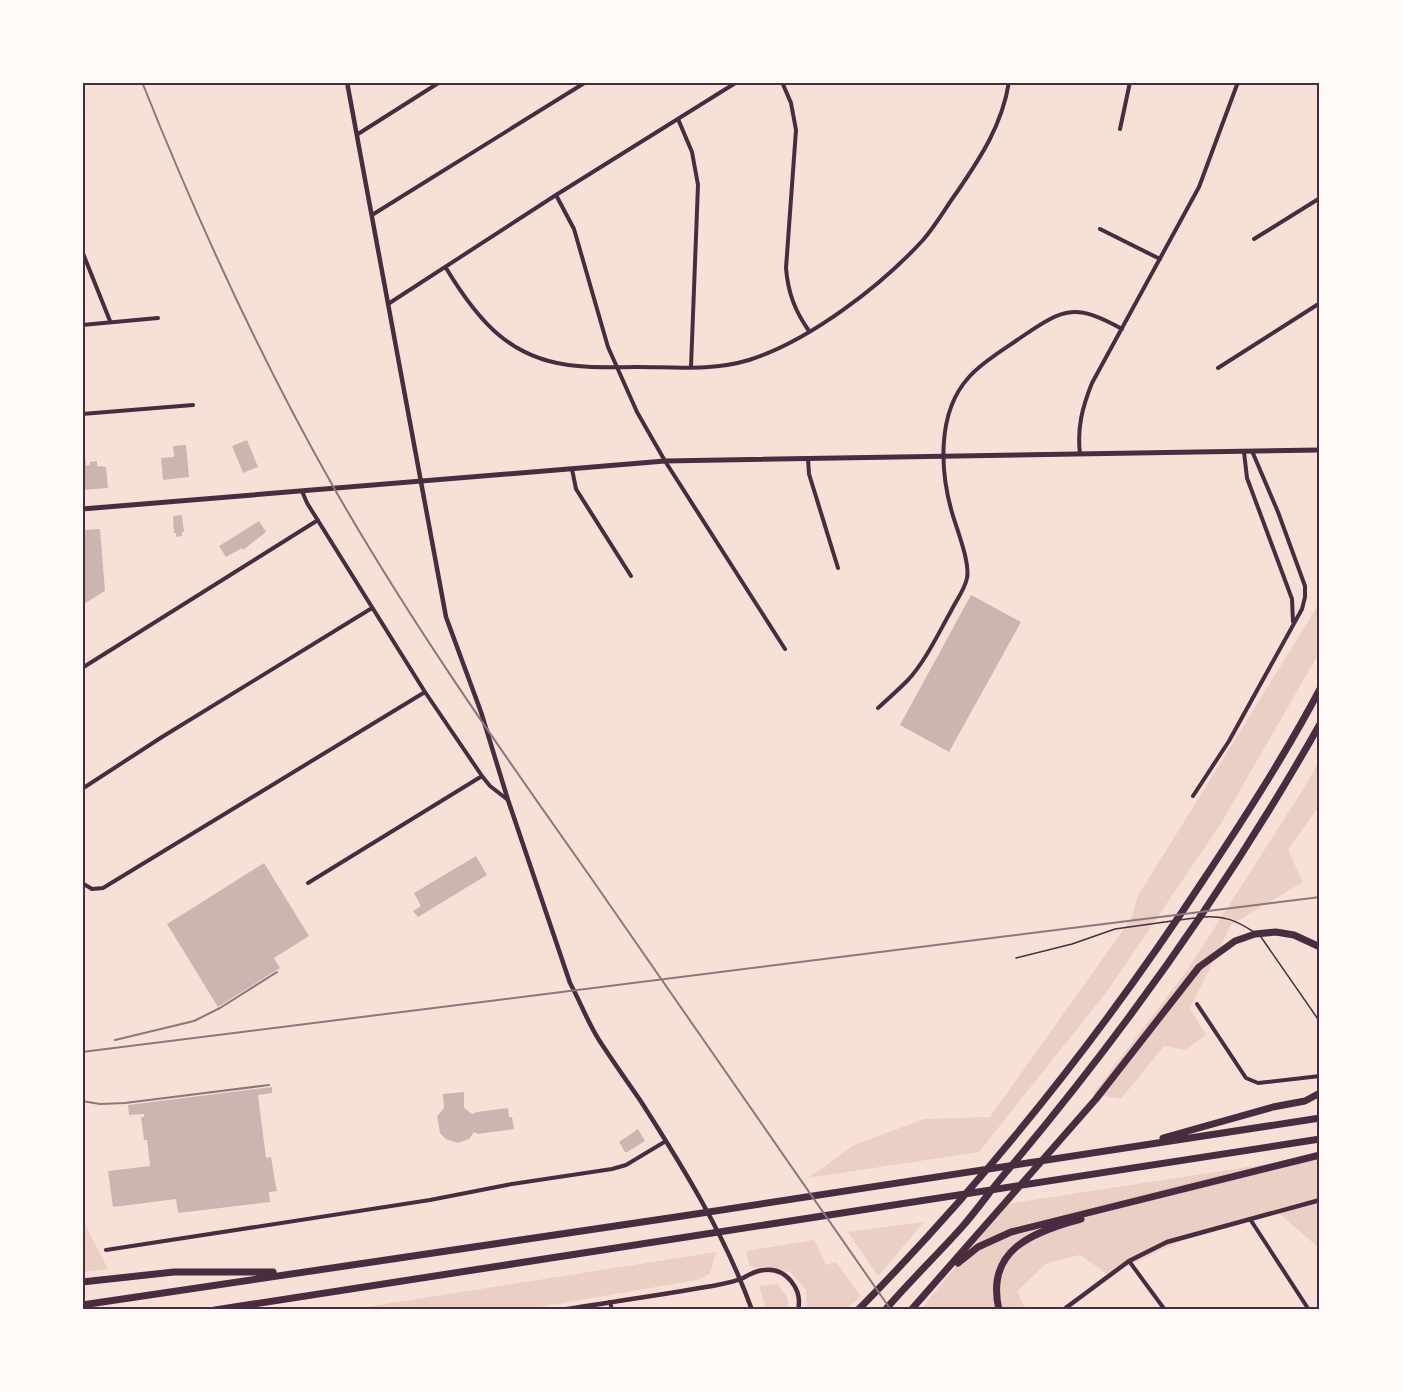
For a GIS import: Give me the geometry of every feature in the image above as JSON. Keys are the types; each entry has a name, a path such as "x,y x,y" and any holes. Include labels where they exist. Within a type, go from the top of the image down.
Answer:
{"highway":[{"path":"858,1310 945,1218 1019,1131 1095,1035 1167,935 1216,861 1260,793 1320,689"},
{"path":"885,1310 963,1226 1102,1055 1183,944 1230,873 1320,724"},
{"path":"911,1310 1095,1099 1199,967 1235,941 1255,934 1276,932 1294,935 1320,946"},
{"path":"1131,1147 1305,1101 1320,1093"},
{"path":"82,1305 1320,1118"},
{"path":"215,1310 686,1235 1320,1139"},
{"path":"911,1310 962,1259 994,1239 1011,1232 1320,1155"},
{"path":"999,1310 996,1283 999,1269 1016,1246 1031,1236 1068,1223 1219,1181"},
{"path":"82,1282 174,1272 297,1273"}],"main road":[{"path":"82,509 665,461 1320,450"}],"street":[{"path":"347,82 446,617 481,712 508,800 570,983 580,1006 599,1040 666,1140 707,1211 741,1279 752,1310"},
{"path":"358,134 440,82"},
{"path":"372,215 586,82"},
{"path":"387,305 556,195 737,82"},
{"path":"782,82 791,103 796,130 787,281 794,307 810,331"},
{"path":"446,268 476,314 500,336 541,358 566,365 616,367 719,366 748,360 780,348 850,305 924,239 991,139 1005,104 1010,82"},
{"path":"1120,129 1130,82"},
{"path":"1080,454 1078,434 1085,400 1092,383 1199,187 1238,82"},
{"path":"678,119 692,153 698,184 691,367"},
{"path":"556,195 574,230 608,347 637,412 665,461 785,649"},
{"path":"1254,239 1320,198"},
{"path":"1100,229 1160,259"},
{"path":"82,251 110,321"},
{"path":"1218,368 1320,303"},
{"path":"878,708 908,679 925,657 968,577 961,542 948,499 943,456 946,427 953,400 979,367 1047,320 1065,313 1088,313 1122,329"},
{"path":"82,325 158,318"},
{"path":"82,414 193,405"},
{"path":"1244,452 1246,478 1292,599 1294,612 1292,626"},
{"path":"1193,796 1228,741 1302,609 1305,597 1305,586 1278,512 1252,452"},
{"path":"808,458 809,474 838,568"},
{"path":"572,468 576,489 631,576"},
{"path":"302,490 318,520 425,692 482,776 490,786 508,800"},
{"path":"82,668 318,520"},
{"path":"82,789 372,608"},
{"path":"82,883 92,889 103,888 425,692"},
{"path":"308,883 482,776"},
{"path":"1197,1004 1246,1078 1258,1083 1320,1076"},
{"path":"106,1250 419,1202 512,1184 612,1169 626,1165 666,1140"},
{"path":"1063,1310 1130,1261 1167,1242 1320,1200"},
{"path":"1251,1219 1309,1310"},
{"path":"1130,1261 1165,1310"},
{"path":"560,1310 714,1286 741,1279 753,1272 765,1269 788,1277 795,1285 798,1310"},
{"path":"610,1302 612,1310"}],"lane":[{"path":"1016,958 1072,944 1115,928 1217,915 1253,931 1264,939 1320,1022"}],"shaded area":[{"path":"1319,604 1319,653 1220,825 1108,990 979,1152 808,1178 854,1145 924,1119 990,1117 1131,919 1138,896"},
{"path":"1319,761 1319,806 1288,850 1303,882 1231,925 1190,1008 1206,1035 1185,1050 1164,1046 1121,1099 1093,1094 1188,969"},
{"path":"1319,1156 1319,1248 1276,1211 1195,1234 1109,1275 1080,1255 1047,1263 1017,1291 1026,1309 920,1310 1007,1204"},
{"path":"83,1220 108,1269 83,1272"},
{"path":"924,1222 878,1276 848,1232"},
{"path":"814,1240 826,1265 836,1262 861,1296 846,1309 807,1309 806,1290 790,1272 749,1266 746,1251"},
{"path":"716,1252 710,1274 697,1280 527,1309 353,1309"},
{"path":"777,1284 787,1297 789,1309 766,1309 759,1286"}],"building":[{"path":"247,440 258,467 243,473 232,446"},
{"path":"186,445 189,477 163,480 161,458 174,457 173,446"},
{"path":"82,456 85,456 86,466 90,465 90,462 97,461 97,466 106,467 108,488 82,490"},
{"path":"182,515 184,532 182,536 176,537 173,516"},
{"path":"259,521 266,532 243,550 242,548 226,557 219,546"},
{"path":"100,529 105,591 82,605 82,530"},
{"path":"971,595 1021,622 949,752 900,725"},
{"path":"476,856 487,875 418,917 413,911 421,906 414,893"},
{"path":"264,863 309,936 274,958 280,968 218,1007 167,924"},
{"path":"272,1087 272,1093 258,1095 266,1158 271,1157 277,1191 269,1192 270,1202 178,1213 176,1199 113,1207 108,1171 150,1166 141,1117 144,1117 144,1114 129,1115 128,1105"},
{"path":"464,1092 464,1108 472,1114 508,1108 514,1129 478,1134 474,1132 469,1139 458,1143 446,1139 440,1133 437,1116 444,1108 443,1094"},
{"path":"638,1129 645,1141 625,1152 619,1142"}],"railway":[{"path":"142,82 185,186 255,339 307,439 363,538 425,637 490,733 891,1310"},
{"path":"82,1052 1320,897"},
{"path":"115,1040 194,1021 220,1008 277,972"},
{"path":"82,1101 100,1104 125,1103 269,1085"}]}
